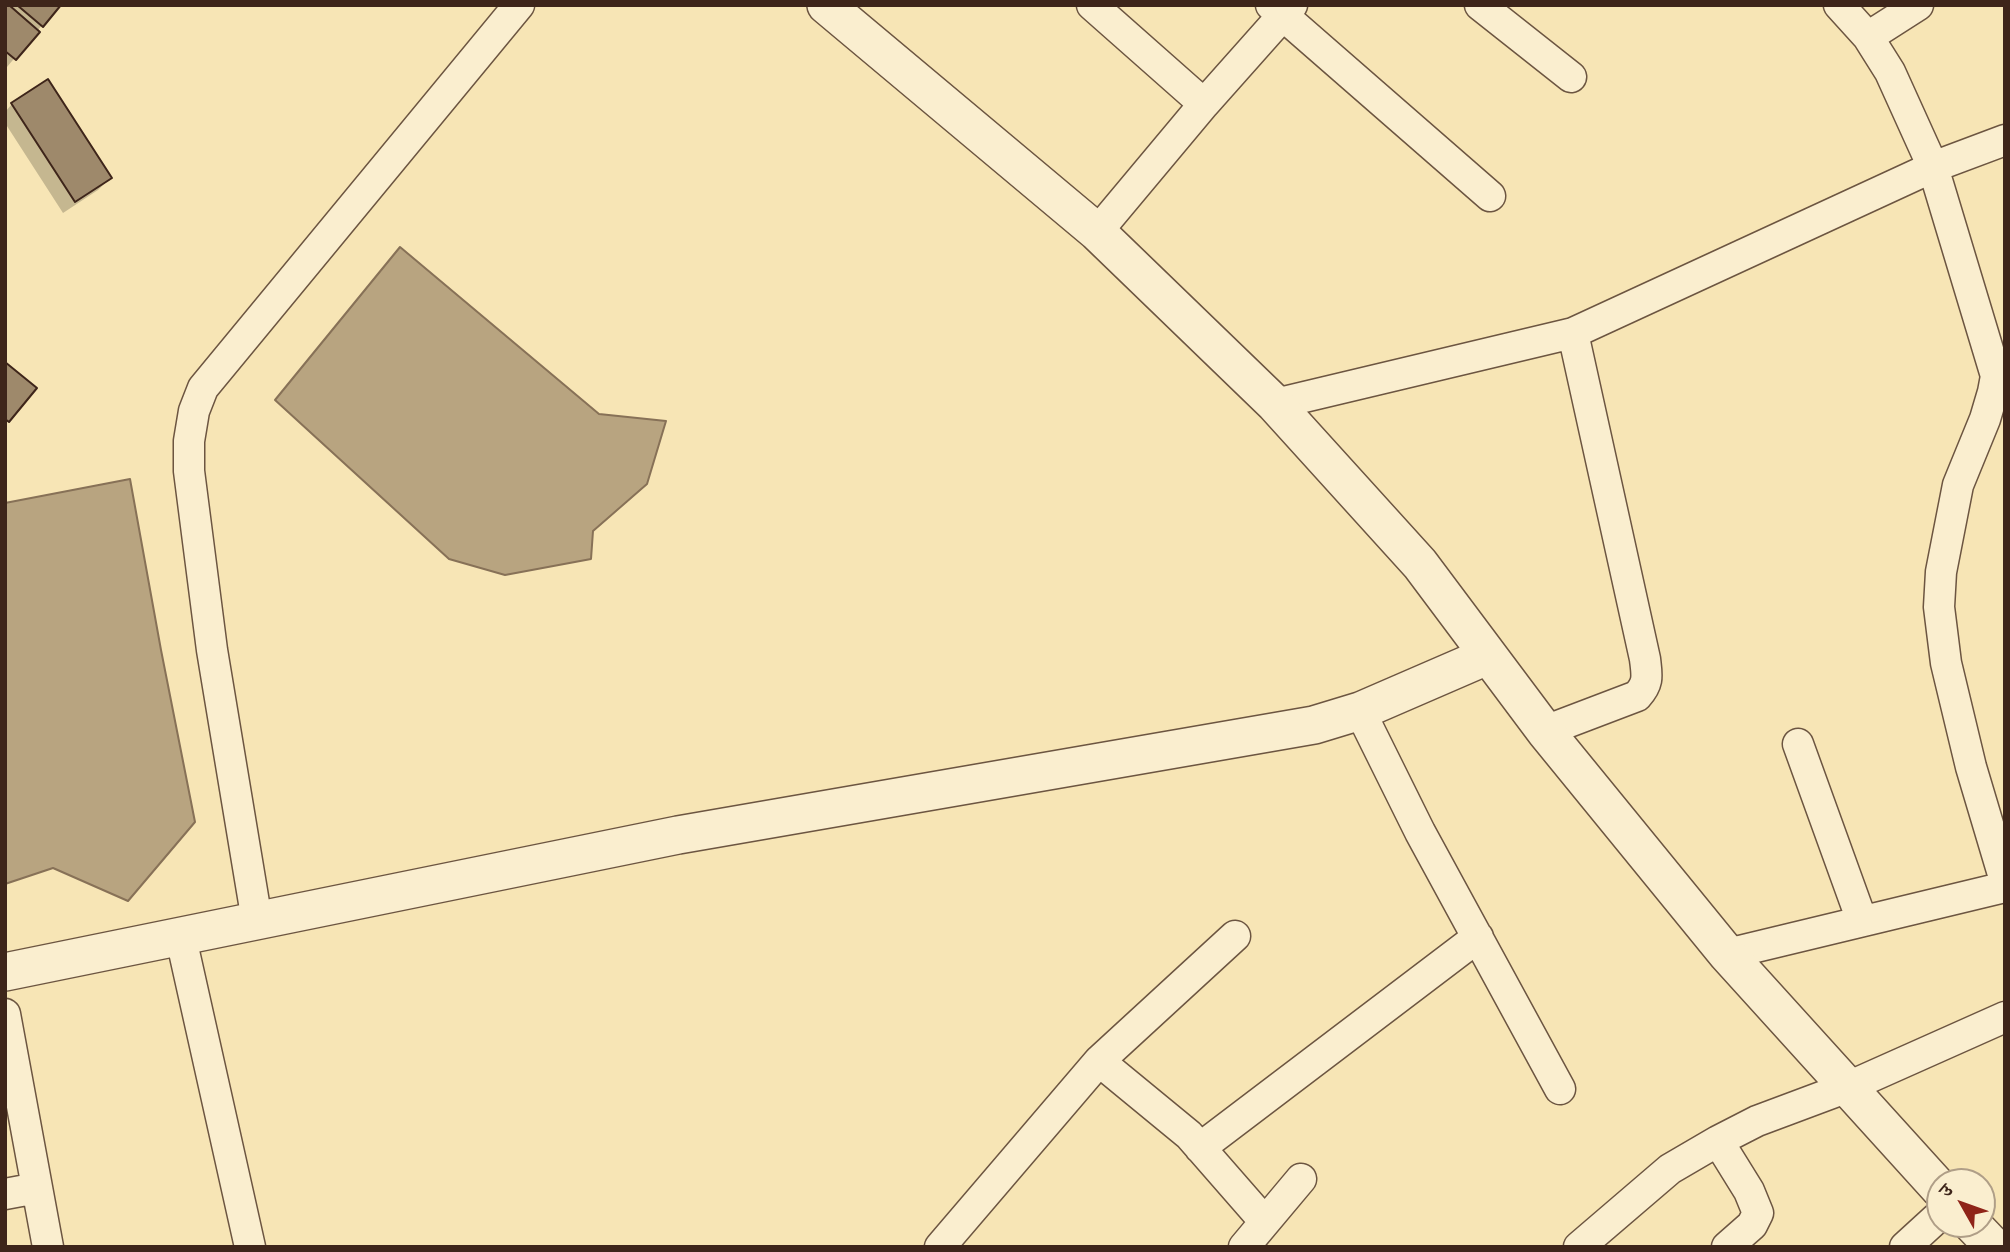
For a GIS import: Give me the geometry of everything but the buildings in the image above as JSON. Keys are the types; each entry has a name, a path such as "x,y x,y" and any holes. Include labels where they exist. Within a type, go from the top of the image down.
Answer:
{"street":[{"path":"257,921 212,650 189,471 189,440 194,411 202,388 519,5"},
{"path":"826,5 1097,232 1275,404 1420,564 1545,731 1727,954 1926,1173"},
{"path":"1092,5 1204,104"},
{"path":"1480,5 1571,77"},
{"path":"1839,5 1868,37 1890,72 1933,167 2000,376 1958,485 1943,560 1939,607 1946,663 1971,767 2005,881"},
{"path":"1868,37 1919,5"},
{"path":"1097,232 1282,9 1490,196"},
{"path":"1275,404 1573,333 1933,167 2005,140"},
{"path":"1545,731 1637,696 1645,688 1647,676 1573,333"},
{"path":"5,972 678,835 1314,725 1360,711 1487,656"},
{"path":"1360,711 1420,832 1560,1089"},
{"path":"1798,744 1862,921"},
{"path":"1727,954 2005,887"},
{"path":"940,1247 1099,1061 1235,936"},
{"path":"1200,1148 1478,937"},
{"path":"181,938 250,1247"},
{"path":"5,1014 48,1247"},
{"path":"1578,1247 1670,1169 1718,1141 1757,1121 1848,1087 2005,1017"},
{"path":"1099,1061 1189,1135 1265,1222"},
{"path":"1718,1141 1749,1192 1758,1213 1752,1225 1727,1247"},
{"path":"1244,1247 1301,1180"},
{"path":"5,1194 37,1188"},
{"path":"1905,1247 1926,1228"}],"shaded area":[{"path":"400,247 599,414 666,421 647,484 593,531 591,559 505,575 449,559 275,400"},
{"path":"130,479 195,822 128,901 53,868 5,884 5,503"}]}
